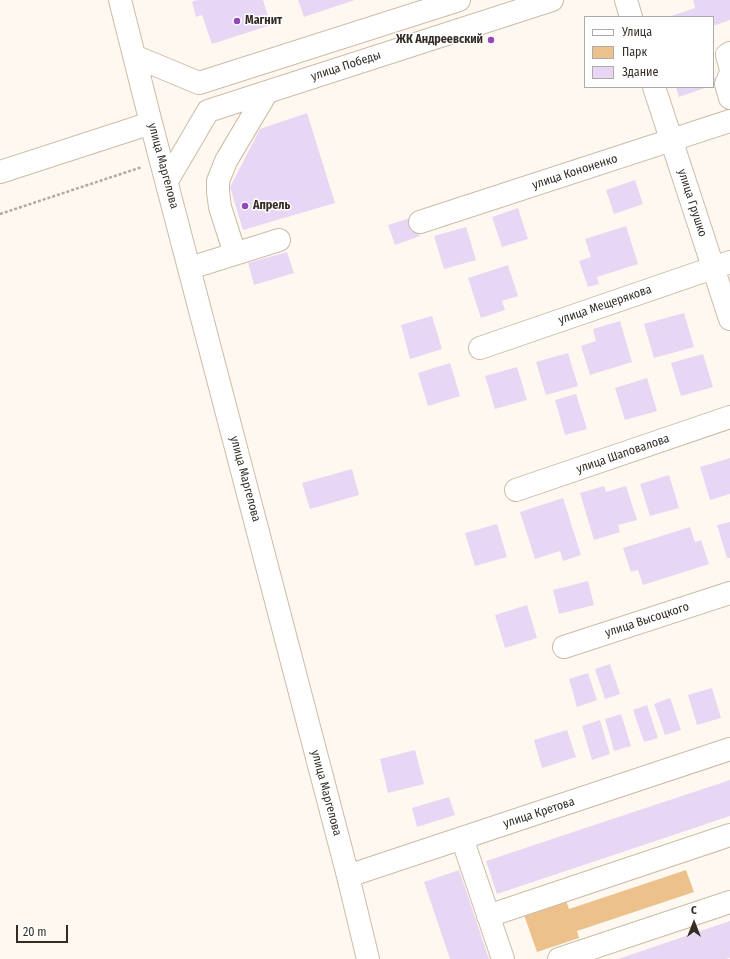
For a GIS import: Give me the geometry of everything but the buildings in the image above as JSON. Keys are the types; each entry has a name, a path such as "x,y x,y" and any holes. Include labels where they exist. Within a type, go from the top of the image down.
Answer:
{"street":[{"name":"улица Маргелова","path":"120,0 348,876 368,959"},
{"path":"134,56 199,82 459,0"},
{"name":"улица Победы","path":"208,111 520,5 552,0"},
{"path":"626,0 632,16"},
{"path":"730,52 727,54 730,66"},
{"path":"730,75 726,84 730,98"},
{"path":"167,181 208,111 199,82"},
{"name":"улица Грушко","path":"654,88 672,140 722,265 730,319"},
{"path":"235,254 220,207 218,180 226,161 267,92"},
{"name":"улица Кононенко","path":"420,222 730,121"},
{"path":"0,172 151,123"},
{"path":"190,268 279,240"},
{"name":"улица Мещерякова","path":"480,348 722,265"},
{"name":"улица Шаповалова","path":"516,490 730,417"},
{"name":"улица Высоцкого","path":"564,647 730,592"},
{"name":"улица Кретова","path":"348,876 730,749"},
{"path":"488,916 730,836"},
{"path":"462,838 503,959"},
{"path":"559,959 730,902"}],"path":[{"path":"0,214 161,160"}],"green space":[{"path":"686,870 694,892 577,931 579,938 537,952 524,915 566,901 569,909"}],"place":[{"name":"Магнит","path":"237,21"},
{"name":"ЖК Андреевский","path":"491,40"},
{"name":"Апрель","path":"245,206"}]}
